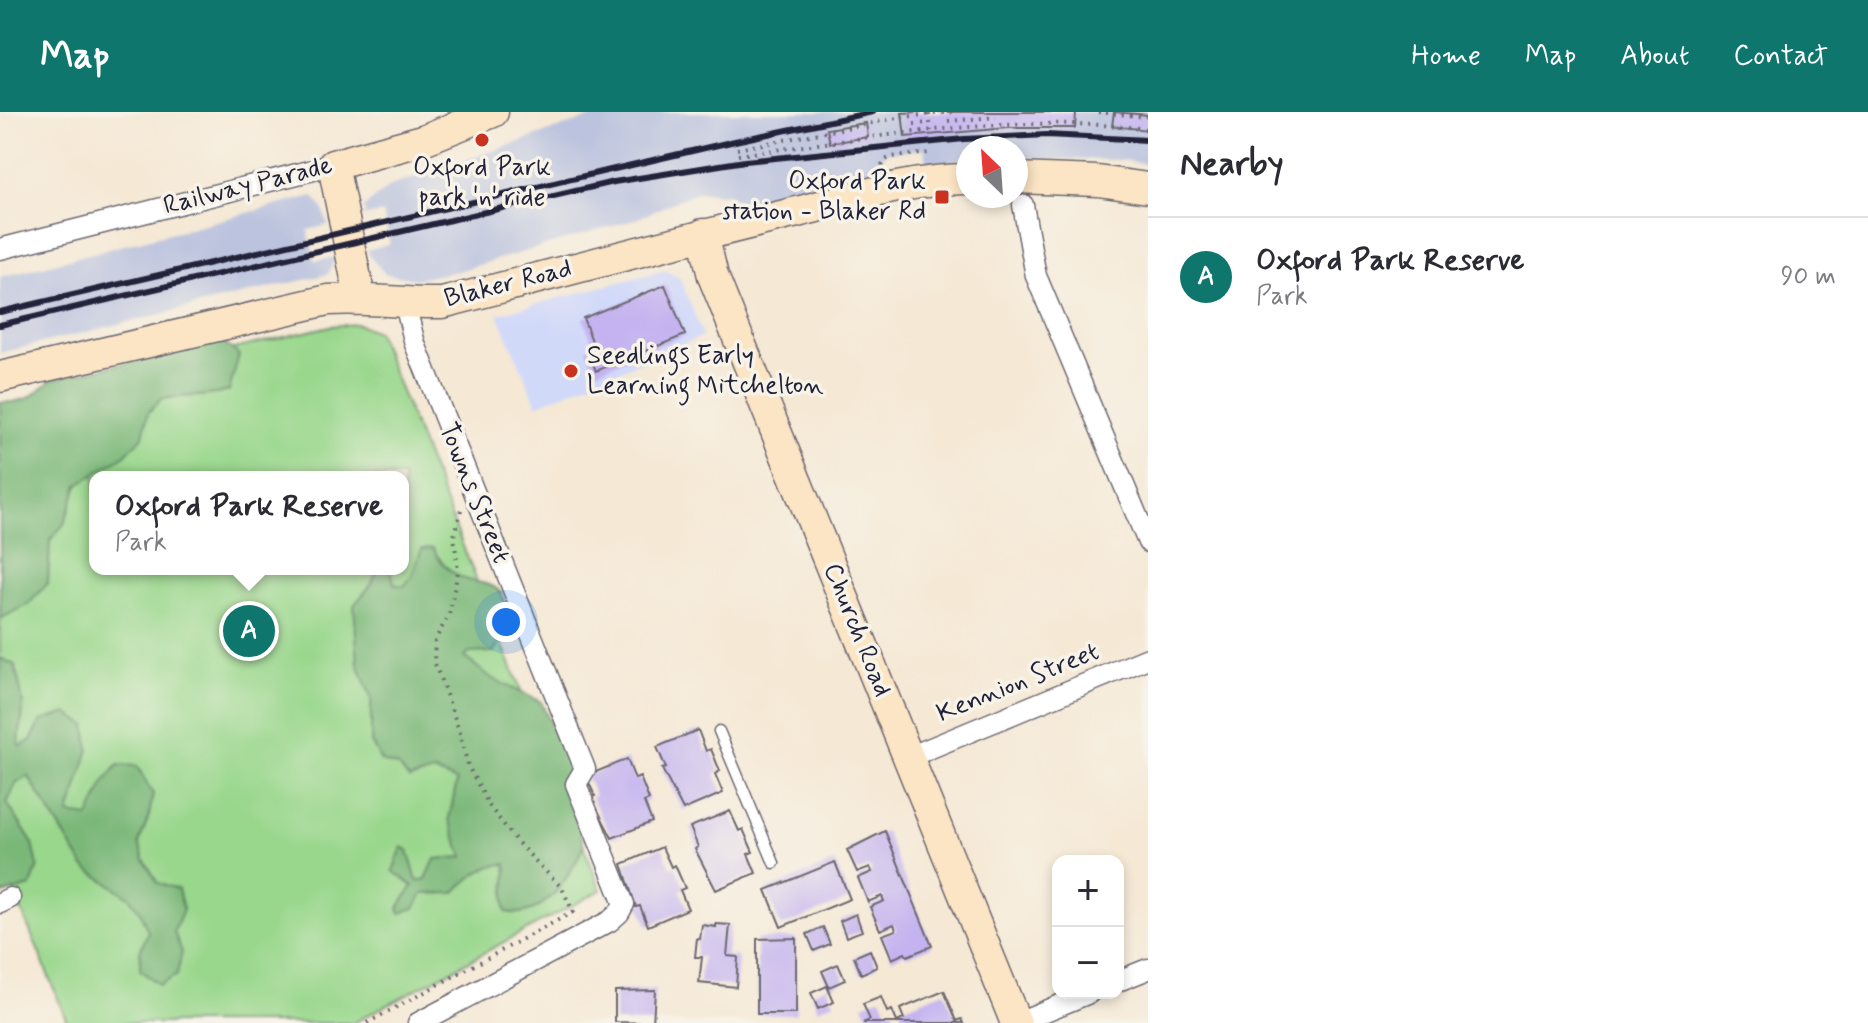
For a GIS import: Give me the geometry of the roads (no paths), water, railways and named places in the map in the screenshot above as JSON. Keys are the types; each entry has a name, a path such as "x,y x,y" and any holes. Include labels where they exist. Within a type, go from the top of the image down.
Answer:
{"street":[{"name":"Railway Parade","path":"0,249 423,140 493,112"},
{"path":"333,165 360,298"},
{"name":"Blaker Road","path":"0,377 328,300 360,298 405,304 442,303 885,190 956,179"},
{"path":"1028,191 1098,181 1148,188"},
{"path":"1023,208 1036,276 1148,542"},
{"name":"Church Road","path":"703,234 713,276 1016,1023"},
{"name":"Towns Street","path":"405,304 415,344 585,769 576,784 623,898 622,909 610,921 429,1020"},
{"name":"Kennion Street","path":"909,757 1148,658"},
{"path":"1124,979 1148,969"},
{"path":"1016,1023 1074,999"}],"lane":[{"path":"719,731 774,863"}],"railway":[{"path":"0,312 735,141 873,112"},
{"path":"0,325 614,182 745,161 964,139 1046,135 1148,140"}],"place":[{"name":"Oxford Park park 'n' ride","path":"482,140"},
{"name":"Oxford Park station - Blaker Rd","path":"942,197"},
{"name":"Seedlings Early Learning Mitchelton","path":"571,371"},
{"name":"Oxford Park Reserve","path":"249,631"}]}
